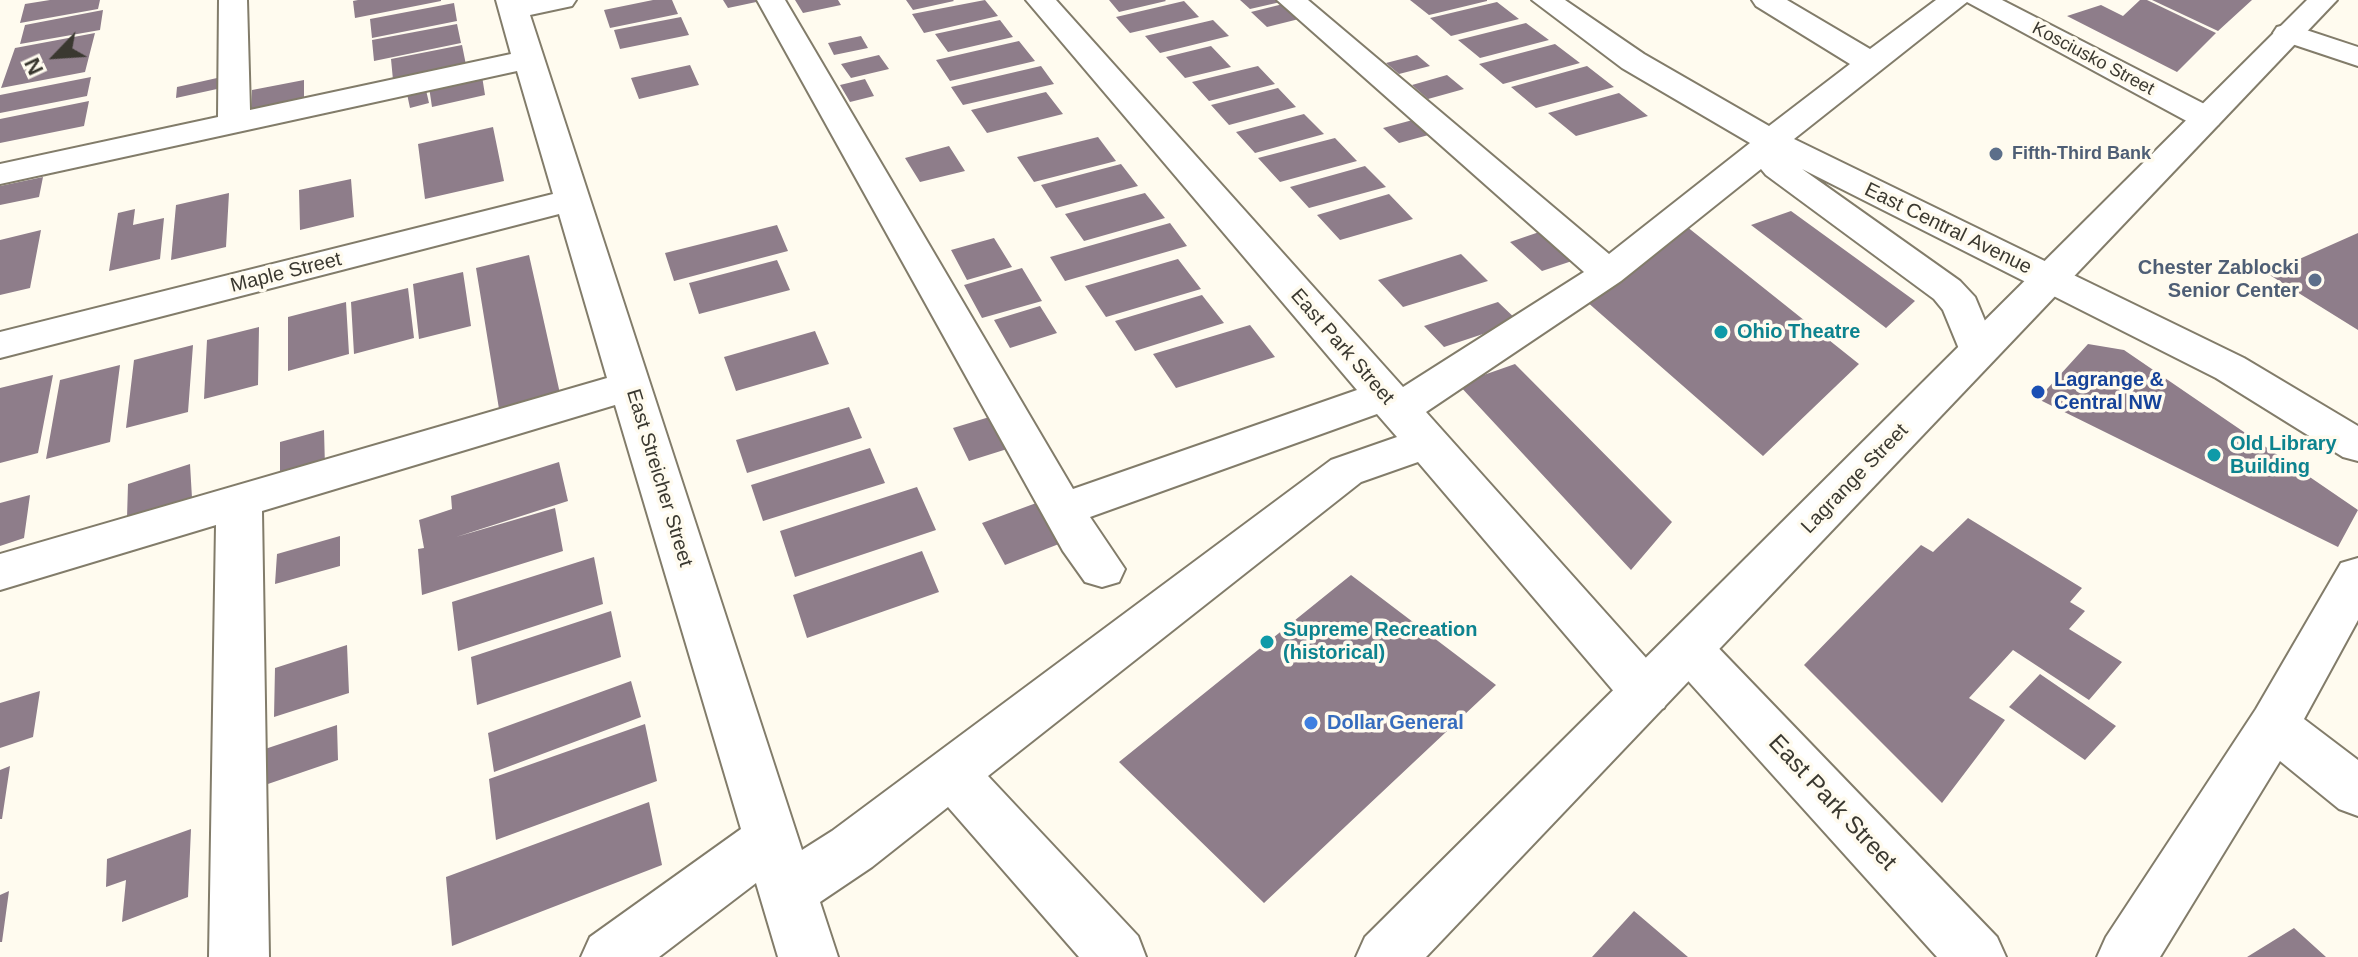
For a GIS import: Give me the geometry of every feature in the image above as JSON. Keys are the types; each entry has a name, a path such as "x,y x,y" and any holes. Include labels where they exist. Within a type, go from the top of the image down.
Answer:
{"street":[{"path":"233,0 234,123"},
{"path":"512,5 562,0"},
{"path":"771,0 1079,539 1102,569"},
{"name":"East Park Street","path":"1040,0 1646,693"},
{"path":"1291,0 1608,273"},
{"name":"East Central Avenue","path":"1546,0 1764,148 2048,278 2230,368 2358,446"},
{"path":"1766,0 1871,63"},
{"path":"788,891 852,849 1346,471 1402,416 1608,273 1799,117 1954,0"},
{"name":"Kosciusko Street","path":"1980,0 2206,118"},
{"name":"Lagrange Street","path":"1386,957 2323,0"},
{"name":"East Streicher Street","path":"512,5 808,957"},
{"path":"2288,33 2358,57"},
{"path":"0,174 529,59"},
{"path":"1764,148 1947,290 1961,306 1978,352"},
{"name":"Maple Street","path":"0,345 571,200"},
{"path":"0,572 630,386"},
{"path":"1064,509 1402,416"},
{"path":"239,501 239,957"},
{"path":"2127,957 2274,725 2358,576"},
{"name":"East Park Street","path":"1689,649 1976,957"},
{"path":"2274,725 2358,792"},
{"path":"951,773 1117,956"},
{"path":"611,957 772,838"}],"building":[{"path":"50,0 100,0 98,9 20,23 25,4"},
{"path":"653,0 672,0 678,14 610,28 604,10"},
{"path":"723,0 760,0 761,1 728,8"},
{"path":"795,0 838,0 841,5 803,13"},
{"path":"906,0 953,0 954,1 913,10"},
{"path":"985,0 998,16 924,33 912,14"},
{"path":"1109,0 1165,0 1166,1 1119,12"},
{"path":"1240,0 1285,0 1285,1 1250,9"},
{"path":"1410,0 1487,0 1487,1 1429,15"},
{"path":"2140,0 2147,0 2216,33 2177,72 2067,16 2101,5 2123,16"},
{"path":"2152,0 2252,0 2218,31"},
{"path":"353,1 441,1 355,18"},
{"path":"1184,1 1199,17 1130,33 1116,17"},
{"path":"1497,2 1519,19 1451,36 1430,18"},
{"path":"454,3 457,21 372,38 370,19"},
{"path":"1283,4 1299,19 1267,27 1251,12"},
{"path":"103,10 100,30 20,44 25,25"},
{"path":"681,17 689,35 620,49 614,30"},
{"path":"1000,20 1013,37 948,52 935,34"},
{"path":"1213,20 1229,36 1160,53 1145,36"},
{"path":"1526,23 1549,40 1480,58 1458,40"},
{"path":"457,24 461,43 374,61 372,40"},
{"path":"95,33 85,72 1,88 15,48"},
{"path":"861,36 868,48 834,55 828,43"},
{"path":"1019,41 1035,61 950,81 936,60"},
{"path":"1555,44 1580,63 1503,84 1479,64"},
{"path":"462,45 466,65 393,80 391,59"},
{"path":"1211,46 1231,67 1185,78 1166,57"},
{"path":"879,55 889,69 851,78 841,64"},
{"path":"1417,55 1430,66 1399,74 1386,63"},
{"path":"690,65 699,85 639,99 631,78"},
{"path":"1041,66 1054,84 963,105 951,87"},
{"path":"1258,66 1275,84 1209,101 1192,82"},
{"path":"1587,66 1614,87 1536,108 1511,87"},
{"path":"1447,75 1464,89 1428,99 1412,85"},
{"path":"482,76 485,95 432,107 429,87"},
{"path":"91,77 87,96 0,113 0,95"},
{"path":"217,78 217,89 176,98 177,87"},
{"path":"865,79 874,96 850,102 840,85"},
{"path":"304,80 304,100 251,111 252,90"},
{"path":"1278,88 1296,107 1229,125 1211,105"},
{"path":"426,90 429,103 410,108 407,94"},
{"path":"1046,92 1063,114 987,133 971,110"},
{"path":"1619,93 1648,116 1576,136 1548,113"},
{"path":"89,101 84,126 0,143 0,119"},
{"path":"1304,114 1324,134 1255,153 1236,132"},
{"path":"1420,118 1436,133 1399,143 1383,128"},
{"path":"493,127 504,181 425,199 418,144"},
{"path":"1098,137 1116,161 1034,182 1017,157"},
{"path":"1335,138 1357,161 1280,182 1258,158"},
{"path":"949,146 965,171 920,182 905,158"},
{"path":"1121,164 1138,186 1056,208 1041,185"},
{"path":"1365,166 1386,187 1309,208 1290,187"},
{"path":"43,177 39,197 0,205 0,186"},
{"path":"351,179 354,217 300,230 299,190"},
{"path":"229,193 226,247 171,260 176,205"},
{"path":"1145,193 1165,218 1084,241 1065,214"},
{"path":"1389,194 1413,219 1340,240 1317,215"},
{"path":"135,209 133,225 164,218 160,259 109,271 118,213"},
{"path":"1791,211 1915,301 1886,328 1751,225"},
{"path":"1170,223 1187,246 1065,281 1050,257"},
{"path":"777,225 788,251 674,281 665,253"},
{"name":"Ohio Theatre","path":"1686,226 1859,364 1763,456 1586,301"},
{"path":"1548,229 1581,258 1542,271 1510,242"},
{"path":"41,230 30,288 0,295 0,240"},
{"name":"Chester Zablocki Senior Center","path":"2358,233 2358,330 2268,274 2270,272"},
{"path":"994,238 1012,267 967,280 951,250"},
{"path":"1461,254 1488,281 1403,307 1378,280"},
{"path":"529,255 561,398 500,415 476,268"},
{"path":"1178,259 1201,289 1106,317 1085,286"},
{"path":"777,260 790,290 699,314 689,283"},
{"path":"1022,268 1042,301 982,318 964,285"},
{"path":"463,272 471,326 419,339 413,284"},
{"path":"408,288 414,338 354,354 351,302"},
{"path":"1202,295 1224,323 1135,351 1115,321"},
{"path":"346,302 349,354 288,371 288,317"},
{"path":"1498,302 1519,322 1444,347 1424,326"},
{"path":"1040,306 1057,333 1010,348 994,320"},
{"path":"1250,325 1275,357 1176,388 1153,354"},
{"path":"259,327 258,385 204,399 207,340"},
{"path":"815,331 829,364 736,391 724,357"},
{"name":"Old Library Building","path":"2088,344 2124,350 2358,510 2338,547 2038,399"},
{"path":"193,345 188,412 126,428 134,360"},
{"path":"1515,364 1672,522 1631,570 1458,384"},
{"path":"120,365 110,442 46,459 60,380"},
{"path":"53,375 38,453 0,463 0,388"},
{"path":"849,407 862,438 747,473 736,440"},
{"path":"1006,412 1023,444 969,461 953,428"},
{"path":"324,430 325,467 280,480 280,442"},
{"path":"870,448 885,483 763,521 751,485"},
{"path":"559,462 568,501 456,537 555,508 563,551 422,595 418,549 424,548 419,520 452,509 451,496"},
{"path":"190,464 192,498 127,518 128,484"},
{"path":"917,487 936,530 795,577 780,531"},
{"path":"30,495 24,538 0,546 0,503"},
{"path":"1039,502 1064,542 1005,565 982,523"},
{"path":"1968,518 2082,588 2070,602 2085,611 2069,629 2122,662 2089,700 2013,650 1969,698 2005,720 1942,803 1804,665 1921,545 1933,552"},
{"path":"340,536 340,566 275,584 277,554"},
{"path":"922,551 939,592 807,638 793,595"},
{"path":"594,557 603,604 458,651 452,602"},
{"name":"Dollar General","path":"1351,575 1496,685 1264,903 1119,762"},
{"path":"611,611 621,657 477,705 471,657"},
{"path":"347,645 349,693 274,717 275,668"},
{"path":"2040,674 2116,726 2085,760 2009,707"},
{"path":"631,681 641,717 494,772 488,733"},
{"path":"40,691 33,737 0,748 0,703"},
{"path":"645,724 657,781 496,840 489,779"},
{"path":"337,725 338,760 265,785 265,749"},
{"path":"10,766 2,819 0,819 0,770"},
{"path":"649,802 662,865 452,946 446,877"},
{"path":"191,829 188,897 122,922 126,880 106,887 107,859"},
{"path":"9,891 2,942 0,942 0,895"},
{"path":"1634,911 1688,957 1592,957"},
{"path":"2294,928 2326,957 2247,957"}],"place":[{"name":"Fifth-Third Bank","path":"1996,154"},
{"name":"Chester Zablocki Senior Center","path":"2315,280"},
{"name":"Ohio Theatre","path":"1721,332"},
{"name":"Lagrange & Central NW","path":"2038,392"},
{"name":"Old Library Building","path":"2214,455"},
{"name":"Supreme Recreation (historical)","path":"1267,642"},
{"name":"Dollar General","path":"1311,723"}]}
